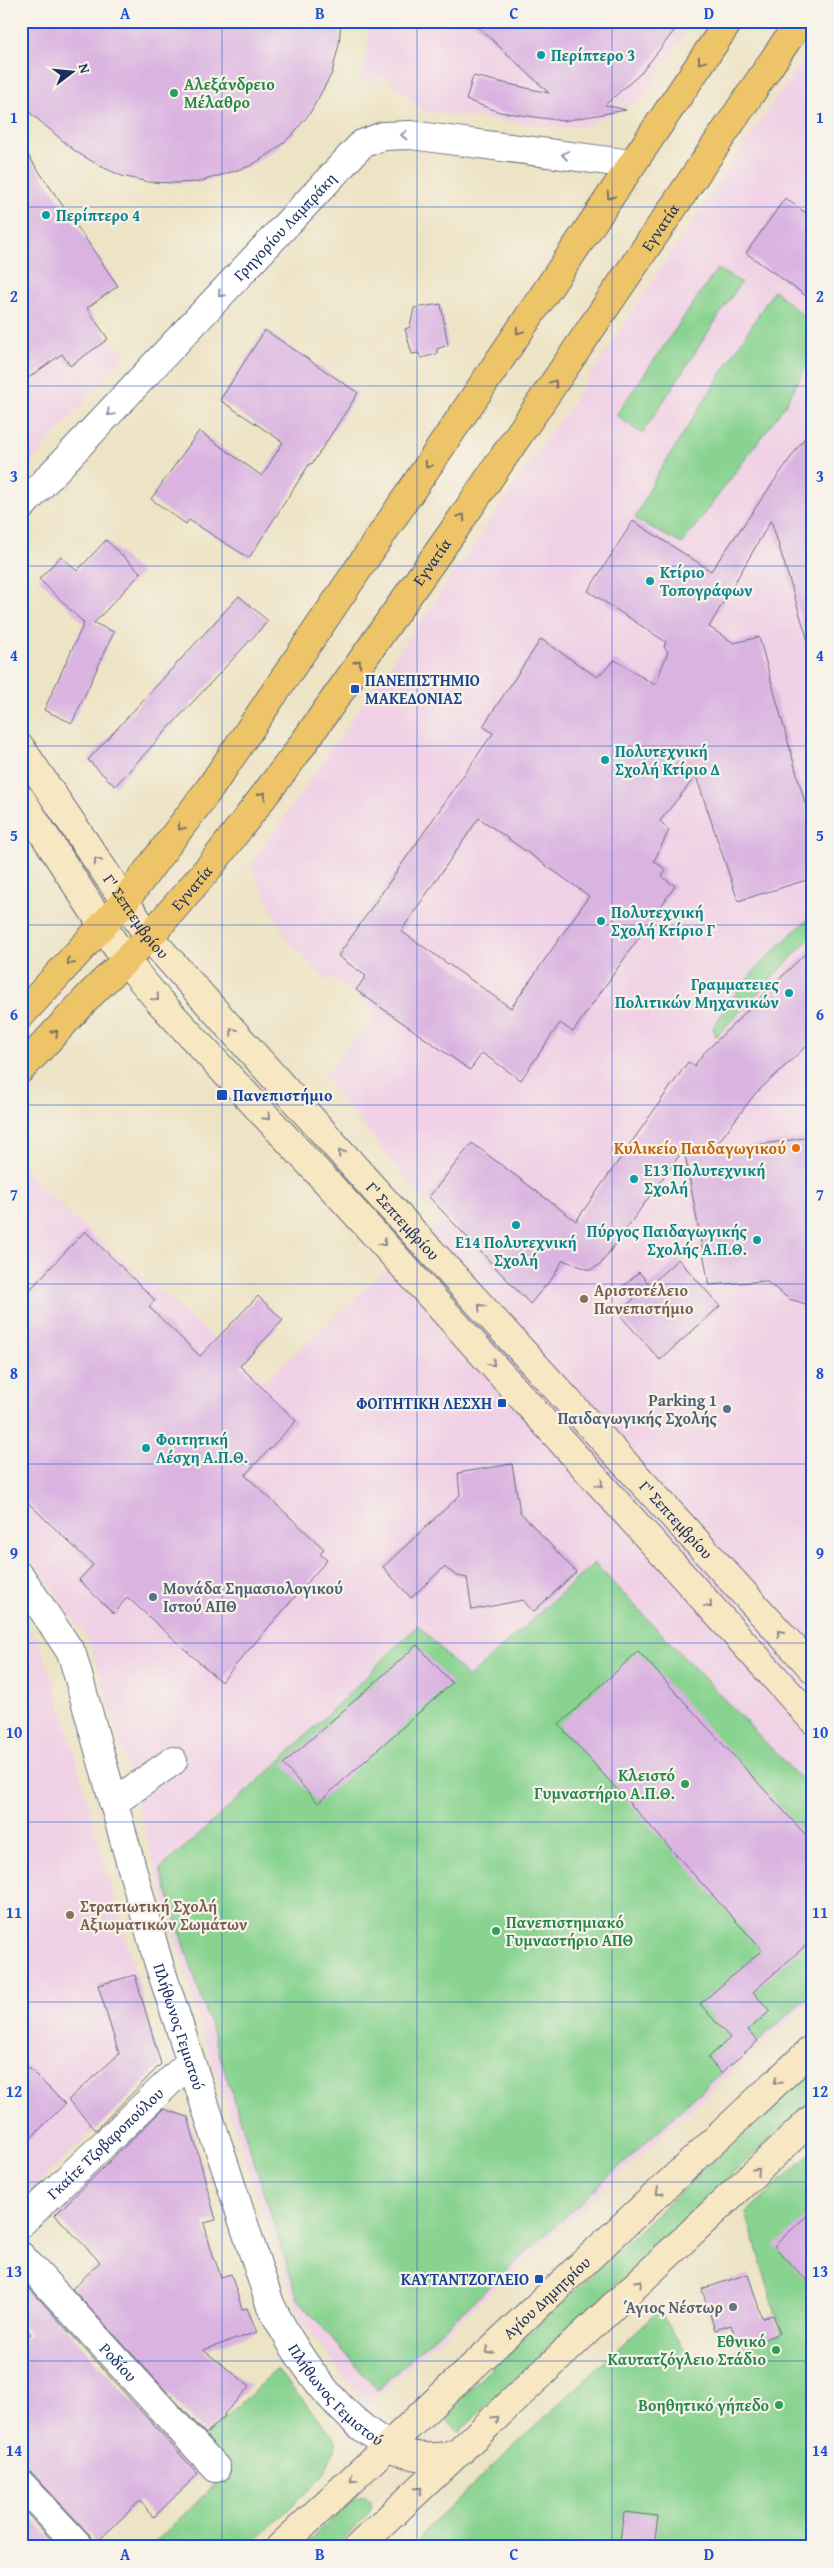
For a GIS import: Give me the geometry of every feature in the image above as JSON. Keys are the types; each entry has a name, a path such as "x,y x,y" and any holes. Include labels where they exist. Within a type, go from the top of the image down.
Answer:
{"main road":[{"path":"21,1015 124,902 210,788 729,21"},
{"name":"Εγνατία","path":"21,1068 125,960 150,937 211,865 293,758 456,527 800,21"},
{"name":"Γ' Σεπτεμβρίου","path":"21,748 124,902 150,937 386,1202 813,1670"},
{"name":"Γ' Σεπτεμβρίου","path":"21,799 125,960 158,1001 350,1206 813,1720"},
{"name":"Αγίου Δημητρίου","path":"280,2547 813,2048"},
{"path":"358,2547 813,2118"},
{"path":"389,2446 417,2456 441,2456 460,2452"}],"street":[{"name":"Γρηγορίου Λαμπράκη","path":"21,507 362,144 383,136 411,135 631,164"},
{"name":"Πλήθωνος Γεμιστού","path":"21,1577 72,1654 113,1803 190,2063 256,2268 278,2322 301,2360 337,2403 365,2430 389,2446"},
{"path":"113,1803 173,1761"},
{"name":"Γκαίτε Τζοβαροπούλου","path":"21,2223 190,2063"},
{"name":"Ροδίου","path":"21,2256 216,2468"},
{"path":"21,2484 80,2547"}],"shaded area":[{"path":"370,21 693,21 641,100 588,125 560,128 424,111 382,74 375,82 360,80 368,46"},
{"name":"Αριστοτέλειο Πανεπιστήμιο","path":"813,45 813,1998 366,2406 300,2318 205,2042 100,1673 89,1641 21,1542 21,1168 78,1222 265,1381 440,1221 324,1077 377,1013 332,976 327,981 287,940 251,865 576,397 701,207"},
{"path":"21,145 118,286 87,308 108,339 125,355 32,461 21,463"},
{"name":"Στρατιωτική Σχολή Αξιωματικών Σωμάτων","path":"21,1617 38,1639 59,1699 161,2064 21,2200"}],"green space":[{"path":"717,269 741,282 642,434 616,415"},
{"path":"774,290 808,320 807,365 784,407 682,544 635,519 654,480"},
{"path":"813,915 813,935 716,1037 713,1028 746,981 770,954"},
{"name":"Πανεπιστημιακό Γυμναστήριο ΑΠΘ","path":"594,1563 813,1792 813,1993 721,2073 377,2390 298,2299 160,1869 276,1765 418,1625 468,1678"},
{"path":"813,2067 813,2095 806,2105 459,2432 442,2415"},
{"name":"Εθνικό Καυτατζόγλειο Στάδιο","path":"813,2151 813,2547 415,2547 425,2530 659,2310 694,2365 782,2334 746,2213"},
{"path":"277,2370 337,2441 324,2475 249,2547 150,2547 230,2470 202,2439"},
{"path":"364,2495 371,2502 370,2513 335,2547 302,2547 353,2500"}],"building":[{"name":"Αλεξάνδρειο Μέλαθρο","path":"21,21 341,21 339,44 332,73 310,113 293,134 274,151 250,166 199,182 175,183 148,182 122,176 98,165 75,151 21,105"},
{"path":"472,21 682,21 641,73 605,105 626,110 563,121 500,112 466,100 473,76 549,93"},
{"name":"Περίπτερο 4","path":"21,145 118,286 87,308 108,339 70,366 62,354 21,383"},
{"path":"785,198 813,218 813,301 746,253"},
{"path":"441,304 448,345 437,349 437,354 421,358 419,353 412,354 405,329 410,327 414,308"},
{"path":"265,330 358,393 249,558 189,520 186,524 151,499 199,431 262,476 283,442 220,400"},
{"path":"813,426 813,460 811,463 813,473 813,640 808,641 771,520 709,627 734,643 759,637 813,832 813,878 738,901 696,776 660,821 669,830 654,861 666,870 662,877 675,886 573,1032 560,1023 521,1080 482,1053 470,1070 356,990 366,976 338,956 493,733 483,726 541,639 597,677 615,660 655,685 668,652 664,647 666,642 588,591 633,521 711,571","holes":["479,818 589,896 511,1008 401,931"]},
{"path":"106,540 141,573 94,623 114,632 72,723 44,710 84,623 39,579 61,556 77,571"},
{"path":"239,596 268,621 115,786 88,760"},
{"path":"813,946 813,1040 755,1094 711,1152 810,1137 813,1150 813,1306 789,1299 766,1281 709,1285 684,1149 600,1265 590,1270 563,1260 553,1277 530,1304 429,1197 472,1143 576,1221 688,1062 694,1066 704,1053"},
{"name":"Φοιτητική Λέσχη Α.Π.Θ.","path":"85,1231 155,1300 149,1307 200,1356 258,1296 283,1320 240,1366 296,1421 245,1475 324,1549 320,1554 327,1560 221,1682 127,1597 114,1614 79,1580 93,1565 21,1496 21,1299"},
{"path":"678,1259 720,1306 660,1360 618,1313 634,1299 623,1287 639,1272 650,1285"},
{"path":"512,1464 520,1512 576,1572 533,1612 523,1600 472,1610 467,1578 457,1576 444,1567 411,1598 383,1567 460,1495 458,1473"},
{"path":"417,1645 452,1683 318,1803 283,1764"},
{"name":"Κλειστό Γυμναστήριο Α.Π.Θ.","path":"638,1651 813,1843 813,1939 753,1992 770,2011 748,2030 758,2041 721,2073 708,2058 730,2038 700,2004 762,1950 559,1725"},
{"path":"135,1975 161,2064 96,2130 68,2100 119,2054 98,1985"},
{"path":"21,2060 65,2104 21,2148"},
{"path":"163,2109 188,2117 216,2220 204,2223 211,2249 221,2277 231,2274 242,2309 247,2308 257,2332 203,2350 250,2386 224,2414 225,2416 206,2434 72,2289 100,2262 55,2215"},
{"path":"813,2210 813,2287 774,2246"},
{"name":"Άγιος Νέστωρ","path":"748,2274 762,2318 773,2315 780,2333 739,2348 731,2325 715,2330 702,2289"},
{"path":"21,2279 198,2474 154,2517 140,2501 95,2544 91,2536 32,2473 21,2469 21,2343 31,2334 21,2323"},
{"path":"21,2507 58,2547 21,2547"},
{"path":"624,2512 658,2516 654,2547 619,2547"}],"place":[{"name":"Περίπτερο 3","path":"541,55"},
{"name":"Αλεξάνδρειο Μέλαθρο","path":"174,93"},
{"name":"Περίπτερο 4","path":"46,215"},
{"name":"Κτίριο Τοπογράφων","path":"650,581"},
{"name":"ΠΑΝΕΠΙΣΤΗΜΙΟ ΜΑΚΕΔΟΝΙΑΣ","path":"355,689"},
{"name":"Πολυτεχνική Σχολή Κτίριο Δ","path":"605,760"},
{"name":"Πολυτεχνική Σχολή Κτίριο Γ","path":"601,921"},
{"name":"Γραμματειες Πολιτικών Μηχανικών","path":"789,993"},
{"name":"Πανεπιστήμιο","path":"222,1095"},
{"name":"Κυλικείο Παιδαγωγικού","path":"796,1148"},
{"name":"Ε13 Πολυτεχνική Σχολή","path":"634,1179"},
{"name":"E14 Πολυτεχνική Σχολή","path":"516,1225"},
{"name":"Πύργος Παιδαγωγικής Σχολής Α.Π.Θ.","path":"757,1240"},
{"name":"Αριστοτέλειο Πανεπιστήμιο","path":"584,1299"},
{"name":"ΦΟΙΤΗΤΙΚΗ ΛΕΣΧΗ","path":"502,1403"},
{"name":"Parking 1 Παιδαγωγικής Σχολής","path":"727,1409"},
{"name":"Φοιτητική Λέσχη Α.Π.Θ.","path":"146,1448"},
{"name":"Μονάδα Σημασιολογικού Ιστού ΑΠΘ","path":"153,1597"},
{"name":"Κλειστό Γυμναστήριο Α.Π.Θ.","path":"685,1784"},
{"name":"Στρατιωτική Σχολή Αξιωματικών Σωμάτων","path":"70,1915"},
{"name":"Πανεπιστημιακό Γυμναστήριο ΑΠΘ","path":"496,1931"},
{"name":"ΚΑΥΤΑΝΤΖΟΓΛΕΙΟ","path":"539,2279"},
{"name":"Άγιος Νέστωρ","path":"733,2307"},
{"name":"Εθνικό Καυτατζόγλειο Στάδιο","path":"776,2350"},
{"name":"Βοηθητικό γήπεδο","path":"779,2405"}]}
